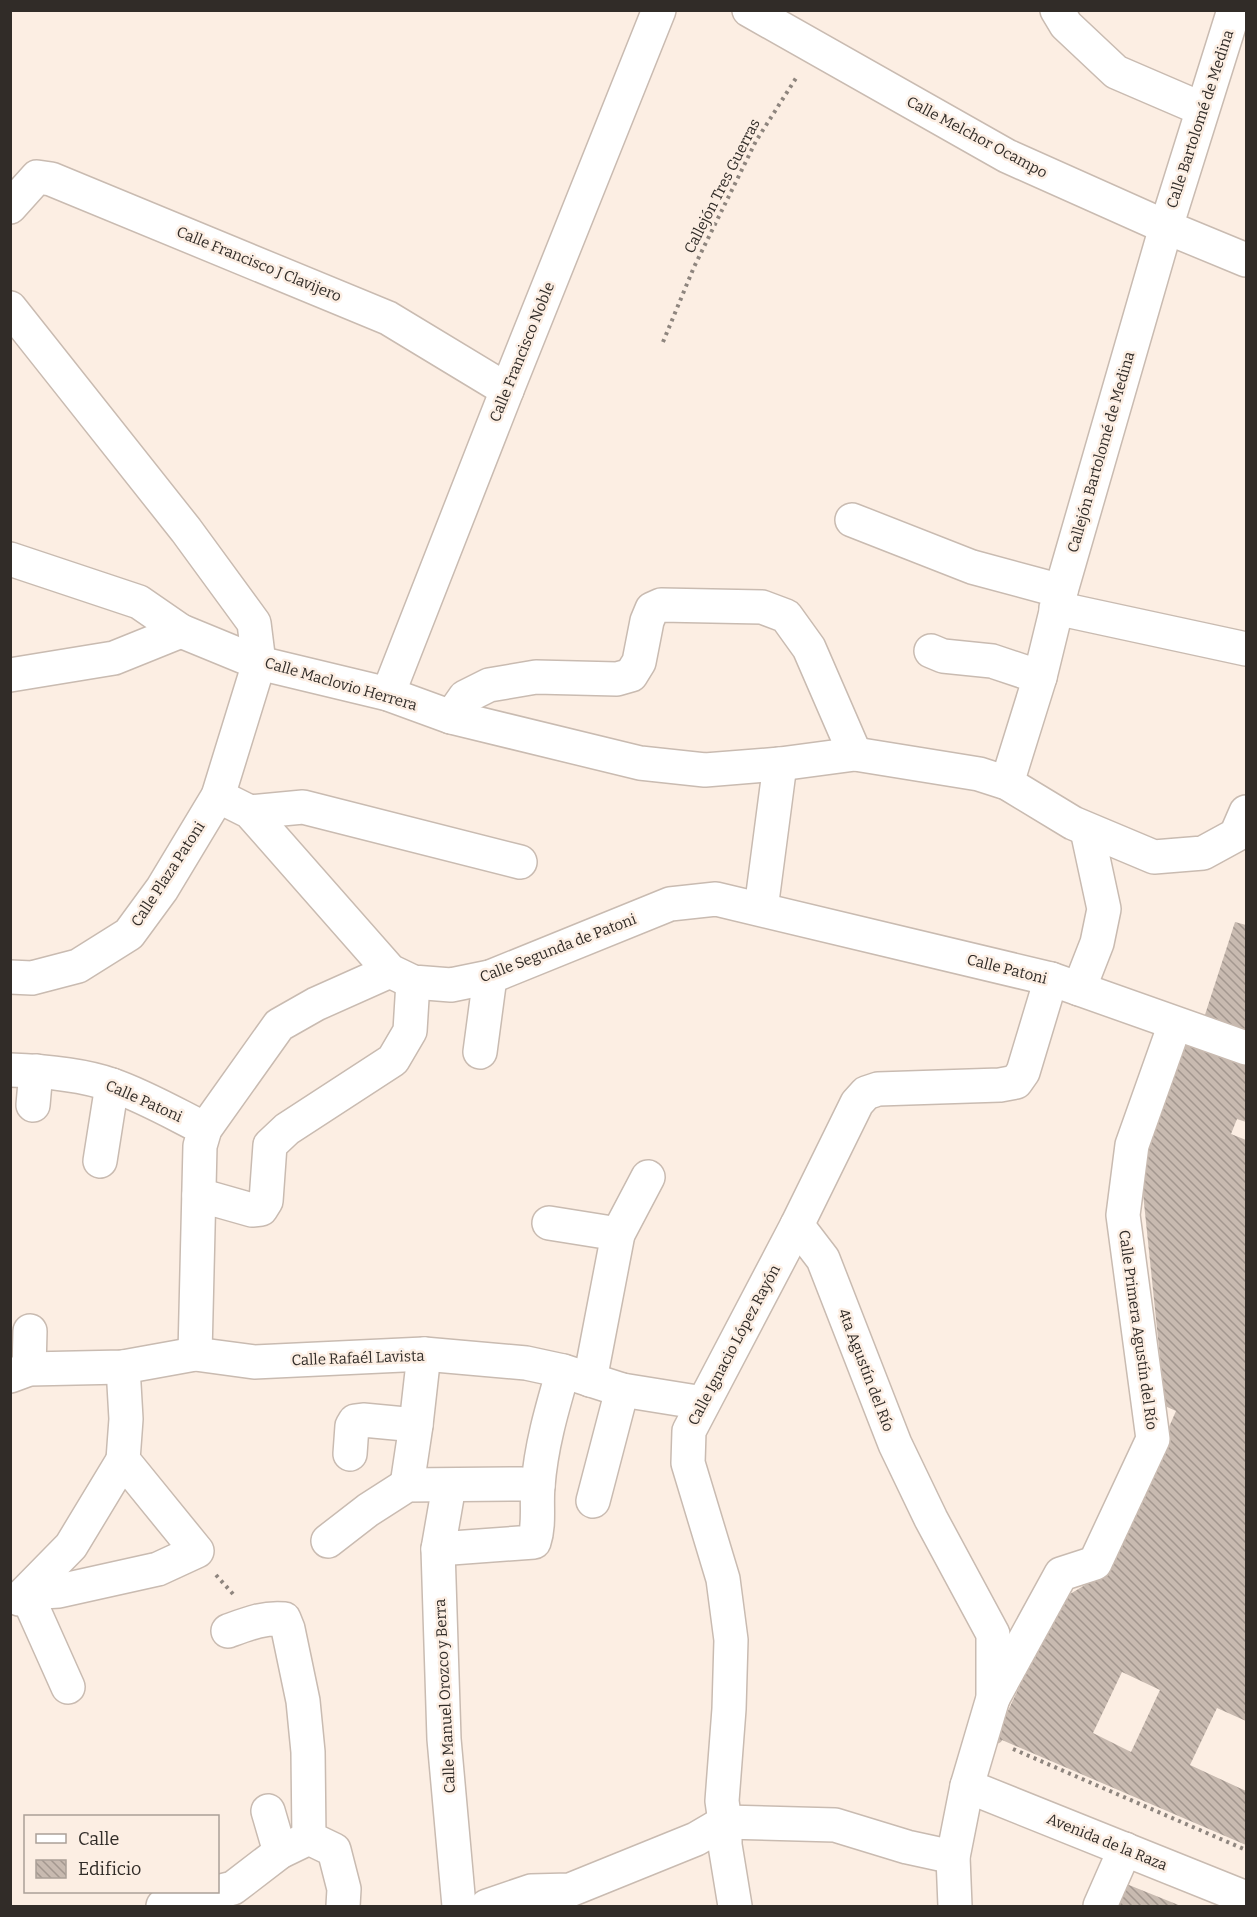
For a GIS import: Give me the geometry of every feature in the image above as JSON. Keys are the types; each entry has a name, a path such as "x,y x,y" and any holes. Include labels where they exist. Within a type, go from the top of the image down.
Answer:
{"street":[{"name":"Calle Francisco Noble","path":"388,694 659,10"},
{"name":"Calle Melchor Ocampo","path":"749,10 1007,156 1246,260"},
{"path":"1057,10 1066,25 1116,72 1202,110"},
{"name":"Calle Bartolomé de Medina","path":"1166,227 1234,10"},
{"name":"Calle Francisco J Clavijero","path":"10,207 37,177 51,179 388,318 507,390"},
{"name":"Callejón Bartolomé de Medina","path":"1008,783 1040,677 1058,599 1166,227"},
{"name":"Calle Maclovio Herrera","path":"10,309 186,530 254,623 259,663 388,694 451,717 640,763 705,770 780,764 855,754 979,774 1008,783 1072,823 1154,857 1203,853 1236,836 1246,812"},
{"path":"852,520 1058,599 1246,649"},
{"path":"10,559 139,602 181,631 259,663"},
{"path":"451,717 465,697 489,685 536,677 617,679 631,675 639,662 647,621 652,609 662,604 762,607 786,616 809,648 855,754"},
{"path":"10,675 114,658 181,631"},
{"path":"931,651 943,656 992,661 1040,677"},
{"name":"Calle Plaza Patoni","path":"10,977 32,978 78,966 129,934 162,889 218,796 259,663"},
{"path":"761,909 780,764"},
{"path":"199,1195 252,1210 261,1209 266,1201 270,1145 287,1129 393,1060 410,1031 402,976 250,812 218,796"},
{"path":"250,812 303,807 520,862"},
{"path":"797,1225 857,1103 866,1093 878,1089 1000,1085 1016,1082 1065,984 1097,943 1104,909 1087,830"},
{"name":"Calle Segunda de Patoni","path":"205,1129 279,1024 316,1004 402,976 451,985 490,977 670,904 716,899 761,909"},
{"name":"Calle Patoni","path":"761,909 1065,984 1246,1048"},
{"path":"480,1052 490,977"},
{"name":"Calle Primera Agustín del Río","path":"993,1698 1061,1574 1095,1563 1153,1440 1123,1215 1132,1145 1175,1024"},
{"path":"23,1071 33,1105"},
{"name":"Calle Patoni","path":"23,1071 86,1078 112,1085 205,1129"},
{"path":"100,1161 112,1085"},
{"path":"195,1354 200,1146 205,1129"},
{"path":"438,1549 534,1542 537,1533 538,1486 547,1427 577,1376 618,1234 648,1177"},
{"path":"549,1223 618,1234"},
{"name":"Calle Ignacio López Rayón","path":"735,1906 725,1845 722,1801 729,1709 731,1640 723,1579 688,1464 689,1431 797,1225"},
{"name":"4ta Agustín del Río","path":"797,1225 823,1259 895,1444 993,1634 993,1698 967,1786 953,1857 955,1906"},
{"path":"20,1373 30,1331"},
{"name":"Calle Rafaél Lavista","path":"20,1373 123,1367 195,1354 254,1362 424,1354 526,1364 622,1390 703,1403"},
{"path":"406,1485 424,1354"},
{"path":"18,1600 71,1546 123,1460 126,1419 123,1367"},
{"path":"593,1501 622,1390"},
{"path":"350,1454 352,1426 355,1421 416,1425"},
{"path":"18,1600 158,1569 197,1551 123,1460"},
{"path":"328,1540 406,1485 522,1484 538,1486"},
{"name":"Calle Manuel Orozco y Berra","path":"449,1486 438,1549 444,1739 459,1906"},
{"path":"18,1600 68,1687"},
{"path":"228,1631 272,1619 288,1629 303,1701 308,1752 309,1838"},
{"name":"Avenida de la Raza","path":"967,1786 1246,1898"},
{"path":"268,1811 280,1852"},
{"path":"487,1906 531,1892 570,1890 696,1839 725,1822 835,1825 907,1847 953,1857"},
{"path":"219,1891 233,1888 280,1852 309,1838"},
{"path":"309,1838 334,1850 344,1889 343,1906"},
{"path":"1100,1906 1125,1849"},
{"path":"163,1906 212,1893"},
{"path":"218,1893 238,1906"}],"path":[{"name":"Callejón Tres Guerras","path":"663,342 694,267 756,141 815,48"},
{"path":"197,1551 227,1588 272,1619"},
{"path":"1004,1745 1246,1850"}],"building":[{"path":"1235,922 1246,925 1246,1038 1202,1024"},
{"path":"1178,1032 1246,1063 1246,1122 1237,1119 1231,1134 1246,1140 1246,1721 1217,1708 1190,1765 1246,1791 1246,1845 1002,1740 995,1745 998,1732 1060,1600 1105,1573 1176,1411 1165,1406 1138,1145","holes":["1122,1672 1160,1690 1131,1752 1093,1733"]},
{"path":"1124,1883 1181,1906 1114,1906"}]}
